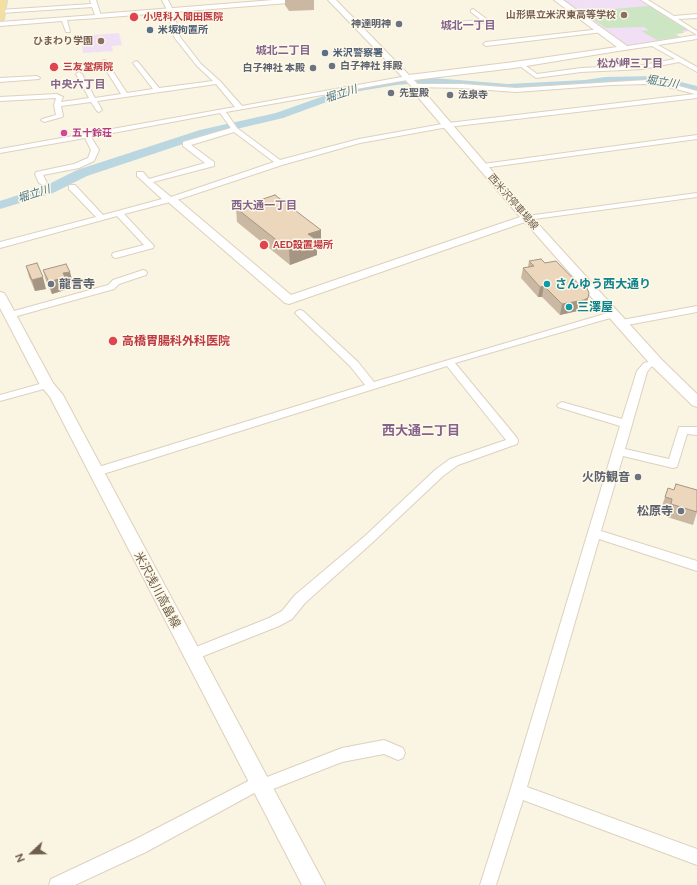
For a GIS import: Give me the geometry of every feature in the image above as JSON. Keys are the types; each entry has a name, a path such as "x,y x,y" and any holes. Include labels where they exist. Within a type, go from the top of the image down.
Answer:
{"main road":[{"path":"1,14 3,0"},
{"path":"98,16 302,0"},
{"name":"西米沢停車場線","path":"332,0 410,81 527,218 657,363 697,402"},
{"path":"558,0 624,48"},
{"path":"410,81 624,48"},
{"path":"171,199 289,300 527,218"},
{"name":"米沢浅川高畠線","path":"0,296 47,385 56,396 191,655 262,784 314,885"}],"street":[{"path":"165,0 170,10 177,37 199,65 218,82 240,108"},
{"path":"644,0 697,33"},
{"path":"0,24 98,16 94,2 1,14"},
{"path":"52,7 55,19"},
{"path":"444,25 486,21 473,11"},
{"path":"672,18 694,15 697,16"},
{"path":"64,19 68,31"},
{"path":"486,44 601,31"},
{"path":"624,48 697,37"},
{"path":"653,44 696,70"},
{"path":"520,64 536,76 581,70 643,67 680,60"},
{"path":"104,62 126,96"},
{"path":"136,63 158,91"},
{"path":"79,74 99,110"},
{"path":"0,80 37,78"},
{"path":"0,151 222,111 410,81 516,90 647,82 668,85 697,93"},
{"path":"57,105 94,101 218,82"},
{"path":"0,245 171,199 279,164 359,141 448,125 697,96"},
{"path":"0,99 60,97 57,105 60,116 44,120"},
{"path":"222,111 235,130 279,164"},
{"path":"149,181 211,164 186,144 235,130"},
{"path":"43,183 39,174 76,166 91,159 95,150 87,136"},
{"path":"483,166 697,137"},
{"path":"140,174 166,198 171,199"},
{"path":"72,187 101,217"},
{"path":"527,218 697,195"},
{"path":"116,255 150,246 119,214"},
{"path":"10,315 111,287 116,282 143,273"},
{"path":"622,323 697,309"},
{"path":"300,313 354,364 372,386"},
{"path":"96,472 449,362 614,314"},
{"path":"191,655 274,622 286,615 305,595 369,539 439,473 454,462 512,441 449,362"},
{"path":"488,885 518,791 642,371 648,365 657,363"},
{"path":"0,398 47,385"},
{"path":"562,405 626,424"},
{"path":"618,451 673,464 683,430 697,431"},
{"path":"594,533 697,566"},
{"path":"57,885 140,846 262,784 324,760 342,755 384,747 398,752"},
{"path":"518,791 697,858"}],"shaded area":[{"name":"山形県立米沢東高等学校","path":"562,0 641,0 689,31 677,34 682,38 627,46"},
{"name":"ひまわり学園","path":"119,33 122,45 112,46 113,51 83,53 81,36"}],"green space":[{"path":"649,6 687,30 682,31 684,33 675,34 679,37 657,40 641,31 649,30 644,27 606,28 586,14 590,11"}],"building":[{"path":"275,195 321,230 308,234 317,240 289,250 236,208"},
{"path":"541,259 545,263 556,261 583,289 587,288 589,293 588,298 562,304 544,286 540,287 523,268 534,266 529,261"},
{"path":"37,263 43,277 32,280 26,266"},
{"path":"66,264 70,272 63,273 65,277 49,282 43,270"},
{"path":"676,484 697,490 697,512 671,504 672,499 665,497 668,488 674,490"}],"waterway":[{"name":"堀立川","path":"0,205 48,190 82,173 204,133 279,116 352,89 396,82 421,80 508,87 638,79 656,79 697,89"}],"place":[{"name":"山形県立米沢東高等学校","path":"624,15"},
{"name":"小児科入間田医院","path":"134,17"},
{"name":"神達明神","path":"399,24"},
{"name":"米坂拘置所","path":"150,30"},
{"name":"ひまわり学園","path":"101,41"},
{"name":"米沢警察署","path":"325,53"},
{"name":"白子神社 拝殿","path":"332,66"},
{"name":"三友堂病院","path":"54,67"},
{"name":"白子神社 本殿","path":"313,68"},
{"name":"先聖殿","path":"391,93"},
{"name":"法泉寺","path":"450,95"},
{"name":"五十鈴荘","path":"64,133"},
{"name":"AED設置場所","path":"264,245"},
{"name":"龍言寺","path":"51,284"},
{"name":"さんゆう西大通り","path":"547,284"},
{"name":"三澤屋","path":"569,307"},
{"name":"高橋胃腸科外科医院","path":"113,341"},
{"name":"火防観音","path":"638,477"},
{"name":"松原寺","path":"681,511"}],"district":[{"name":"城北一丁目","path":"468,26"},
{"name":"城北二丁目","path":"283,51"},
{"name":"松が岬三丁目","path":"630,64"},
{"name":"中央六丁目","path":"78,85"},
{"name":"西大通一丁目","path":"264,206"},
{"name":"西大通二丁目","path":"421,431"}]}
